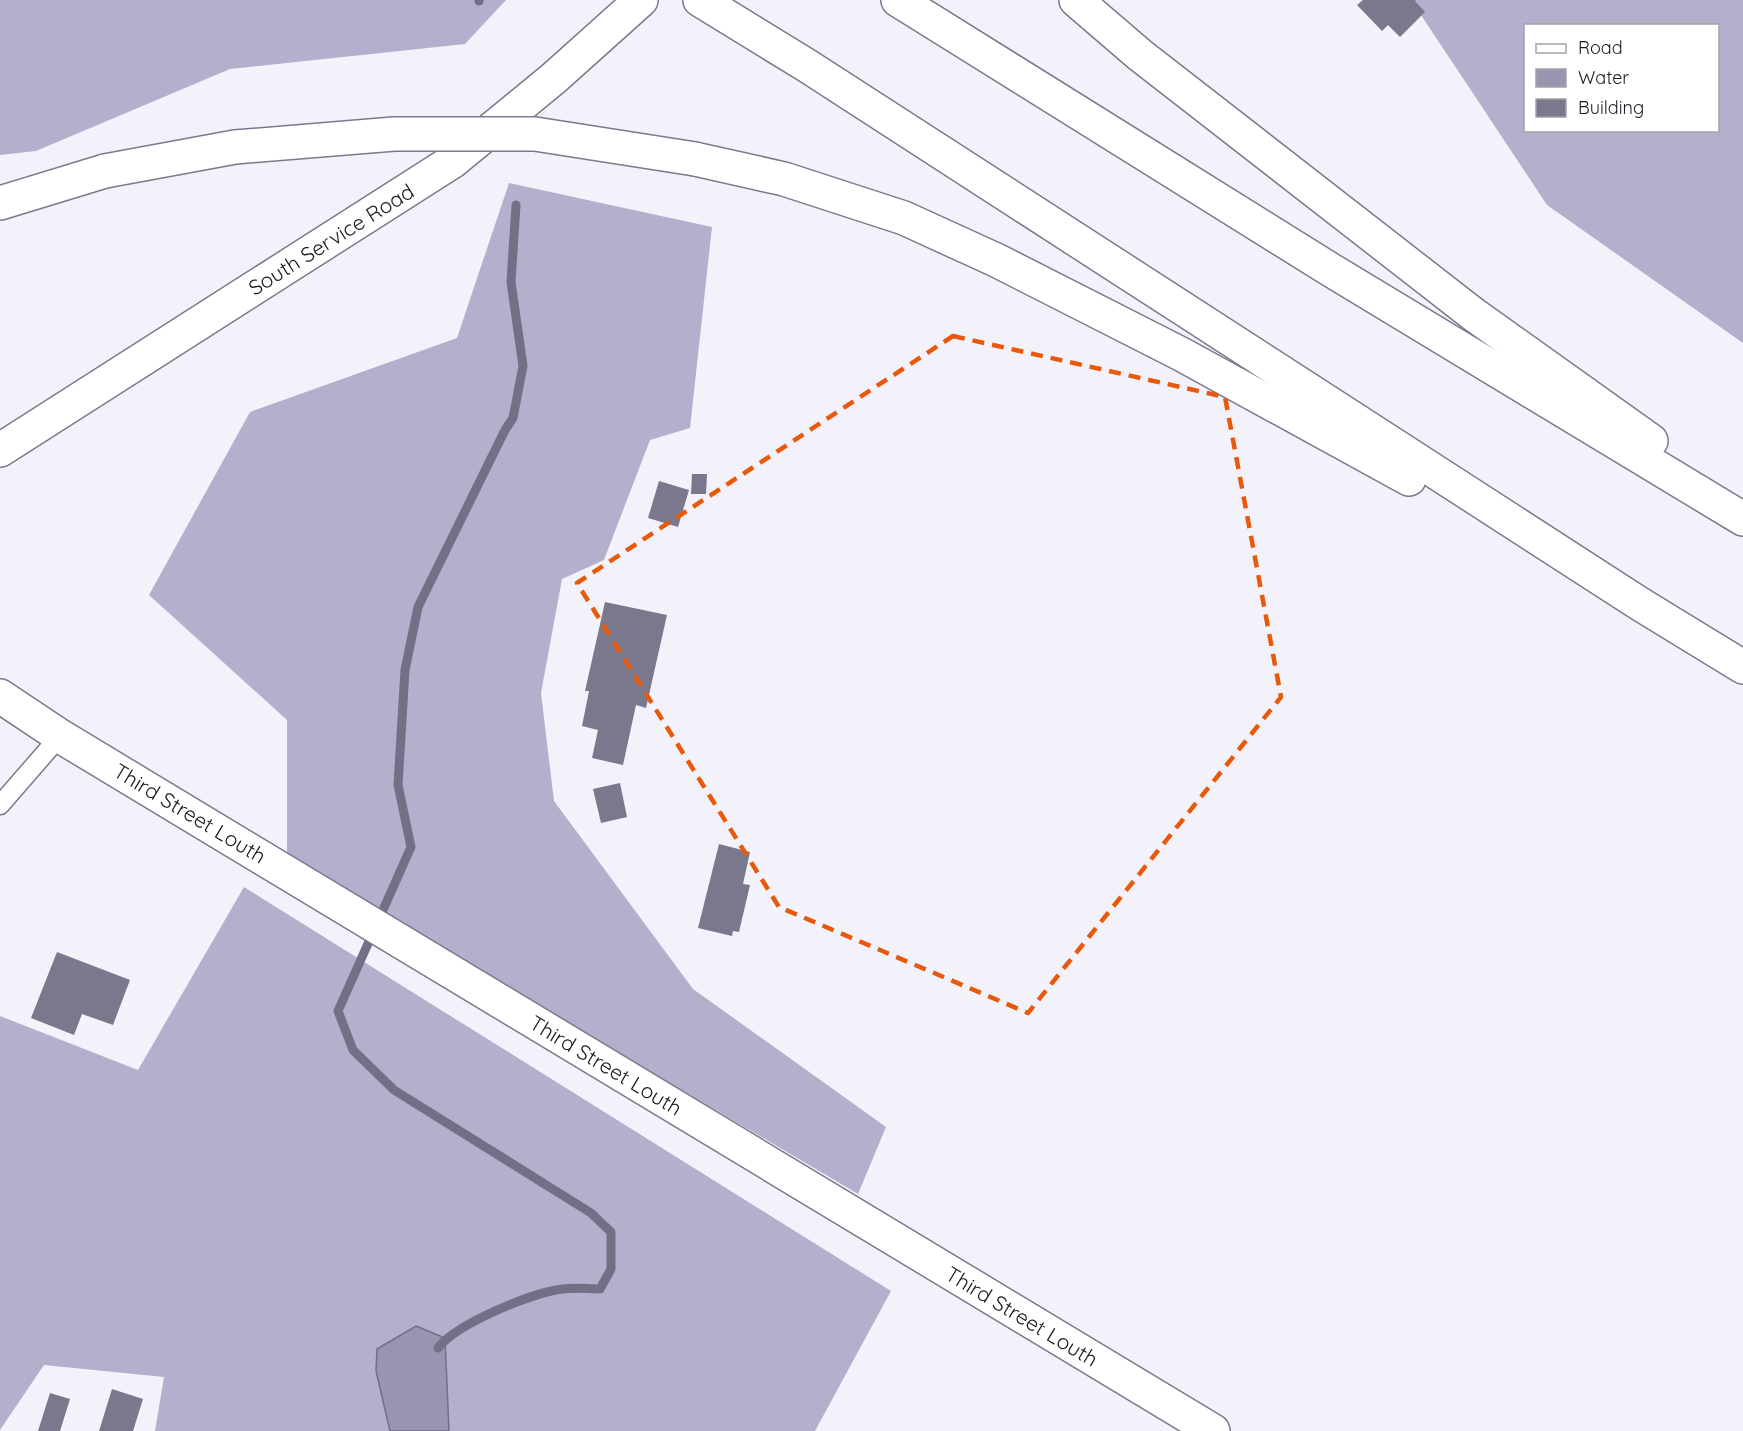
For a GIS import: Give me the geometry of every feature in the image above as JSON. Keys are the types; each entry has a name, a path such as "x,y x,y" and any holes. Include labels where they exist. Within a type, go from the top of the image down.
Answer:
{"main road":[{"name":"South Service Road","path":"0,450 453,161 554,78 641,0"},
{"path":"700,0 806,65 1640,604 1743,667"},
{"path":"1076,0 1140,55 1473,314 1743,506"},
{"path":"908,7 1341,276 1743,519"},
{"path":"0,203 105,171 236,147 394,134 535,134 695,159 784,179 904,218 996,260 1181,354 1640,604"},
{"name":"Third Street Louth","path":"0,696 60,736 1213,1431"}],"lane":[{"path":"0,805 60,736"}],"highlighted area":[{"path":"953,336 1225,397 1281,697 1028,1013 779,907 577,583"}],"shaded area":[{"path":"0,0 506,0 465,44 230,69 36,151 0,155"},
{"path":"1411,0 1743,0 1743,343 1547,205"},
{"path":"509,183 712,227 690,428 650,440 604,560 562,579 541,693 554,801 693,989 886,1127 858,1194 287,857 287,720 149,595 250,412 457,338"},
{"path":"244,887 891,1291 815,1431 155,1431 164,1377 44,1365 0,1430 0,1016 138,1070"}],"water":[{"path":"416,1326 445,1338 449,1431 390,1431 376,1371 377,1349"}],"building":[{"path":"1363,0 1416,0 1425,12 1400,37 1388,25 1382,31 1357,5"},
{"path":"692,474 707,474 706,494 691,494"},
{"path":"659,481 689,490 678,527 648,518"},
{"path":"605,602 667,615 646,708 636,705 623,765 592,758 598,730 582,726 589,691 585,691"},
{"path":"620,783 627,817 601,823 593,789"},
{"path":"719,844 750,852 743,884 750,885 739,932 733,931 732,936 698,928"},
{"path":"57,952 130,980 113,1025 82,1014 74,1035 31,1018"},
{"path":"112,1389 143,1399 133,1431 99,1431"},
{"path":"50,1393 70,1399 60,1431 38,1431"}],"waterway":[{"path":"438,1348 461,1329 533,1296 563,1289 600,1289 611,1269 611,1232 591,1213 394,1090 353,1050 338,1011 411,847 398,785 405,670 418,607 513,418 523,366 511,282 516,205"}]}
